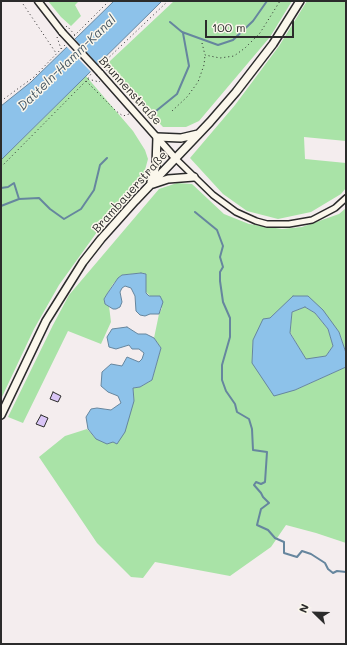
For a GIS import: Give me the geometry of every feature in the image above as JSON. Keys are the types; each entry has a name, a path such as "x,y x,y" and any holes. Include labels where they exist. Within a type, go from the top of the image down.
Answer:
{"main road":[{"name":"Brambauerstraße","path":"1,415 46,321 70,282 101,239 236,92 273,44 300,1"},
{"path":"150,184 156,166 156,137 181,138 199,134"},
{"path":"150,184 168,179 194,177"}],"street":[{"name":"Brunnenstraße","path":"38,1 62,32 175,158"},
{"path":"175,158 213,195 236,212 267,224 289,224 312,220 335,208 346,198"}],"path":[{"path":"21,1 57,53"},
{"path":"70,40 109,1"},
{"path":"109,73 102,64 168,1"},
{"path":"205,55 220,58 234,56 245,48 260,33 280,1"},
{"path":"67,26 75,35"},
{"path":"57,36 61,49"},
{"path":"172,111 187,97 198,82 204,65 205,55 202,43"},
{"path":"1,101 34,76 66,44"},
{"path":"1,166 88,79 98,71"},
{"path":"88,79 99,82"},
{"path":"86,81 120,114 126,116 133,110"}],"green space":[{"path":"48,1 79,1 75,5 81,16 71,26 61,17"},
{"path":"174,1 292,1 270,37 199,121 186,127 163,127 106,67 110,61"},
{"path":"307,1 346,1 346,141 304,137 305,159 346,163 346,188 341,194 311,212 278,219 247,211 223,194 190,158 235,105 279,46"},
{"path":"86,76 133,131 145,150 148,159 143,180 97,232 59,285 34,329 1,399 1,160"},
{"path":"177,183 192,184 224,214 249,224 282,229 302,227 339,214 346,208 346,353 339,332 308,296 279,310 270,318 253,340 252,362 263,379 295,390 346,367 346,543 286,525 271,547 230,576 155,562 143,578 131,577 97,543 39,457 65,436 87,429 96,439 134,401 133,388 140,387 152,380 161,348 154,338 159,314 162,308 146,292 146,274 141,273 122,275 113,284 104,299 105,304 109,306 111,322 101,344 68,331 23,423 8,417 69,295 159,189"},
{"path":"305,307 315,313 328,329 333,346 326,356 306,360 290,332 292,312"}],"water":[{"name":"Datteln-Hamm-Kanal","path":"114,1 162,1 1,160 1,106 31,82"},
{"path":"141,273 146,274 146,293 149,296 160,296 163,302 159,314 150,314 145,316 140,315 136,311 135,296 131,288 125,286 120,292 122,302 120,307 113,309 105,304 104,299 118,278 122,275"},
{"path":"293,296 308,296 323,310 339,332 346,353 346,367 295,390 274,396 252,363 253,340 263,319 270,318","holes":["305,307 315,313 328,329 333,346 326,356 306,359 290,333 292,312"]},
{"path":"127,327 138,334 146,334 154,338 161,348 152,380 140,387 133,388 134,401 125,432 117,444 113,442 107,444 96,439 88,429 86,417 91,409 97,408 111,410 121,403 118,396 108,392 101,386 102,372 111,364 122,366 127,357 139,362 142,359 144,353 139,349 132,349 129,345 116,349 109,347 107,337 112,329"}],"pier":[{"path":"74,38 99,66 92,73 66,46"}],"building":[{"path":"53,392 61,396 58,402 50,399"},
{"path":"41,415 48,418 44,427 36,424"}],"waterway":[{"path":"170,22 182,32 218,45 233,40 253,21 267,1"},
{"path":"156,111 177,94 189,66 183,33"},
{"path":"1,206 19,199 39,198 50,209 64,219 81,209 94,190 100,165 107,158"},
{"path":"1,188 8,187 14,183 19,199"},
{"path":"195,212 217,230 223,246 220,257 223,267 220,272 220,281 223,302 230,318 230,337 222,365 222,380 226,391 235,404 237,412 249,419 252,429 253,450 267,452 265,482 261,484 256,482 254,485 269,503 261,509 257,525 268,530 275,538 284,542 284,553 297,557 302,551 311,554 325,563 328,569 333,573 337,571 346,572"}]}
